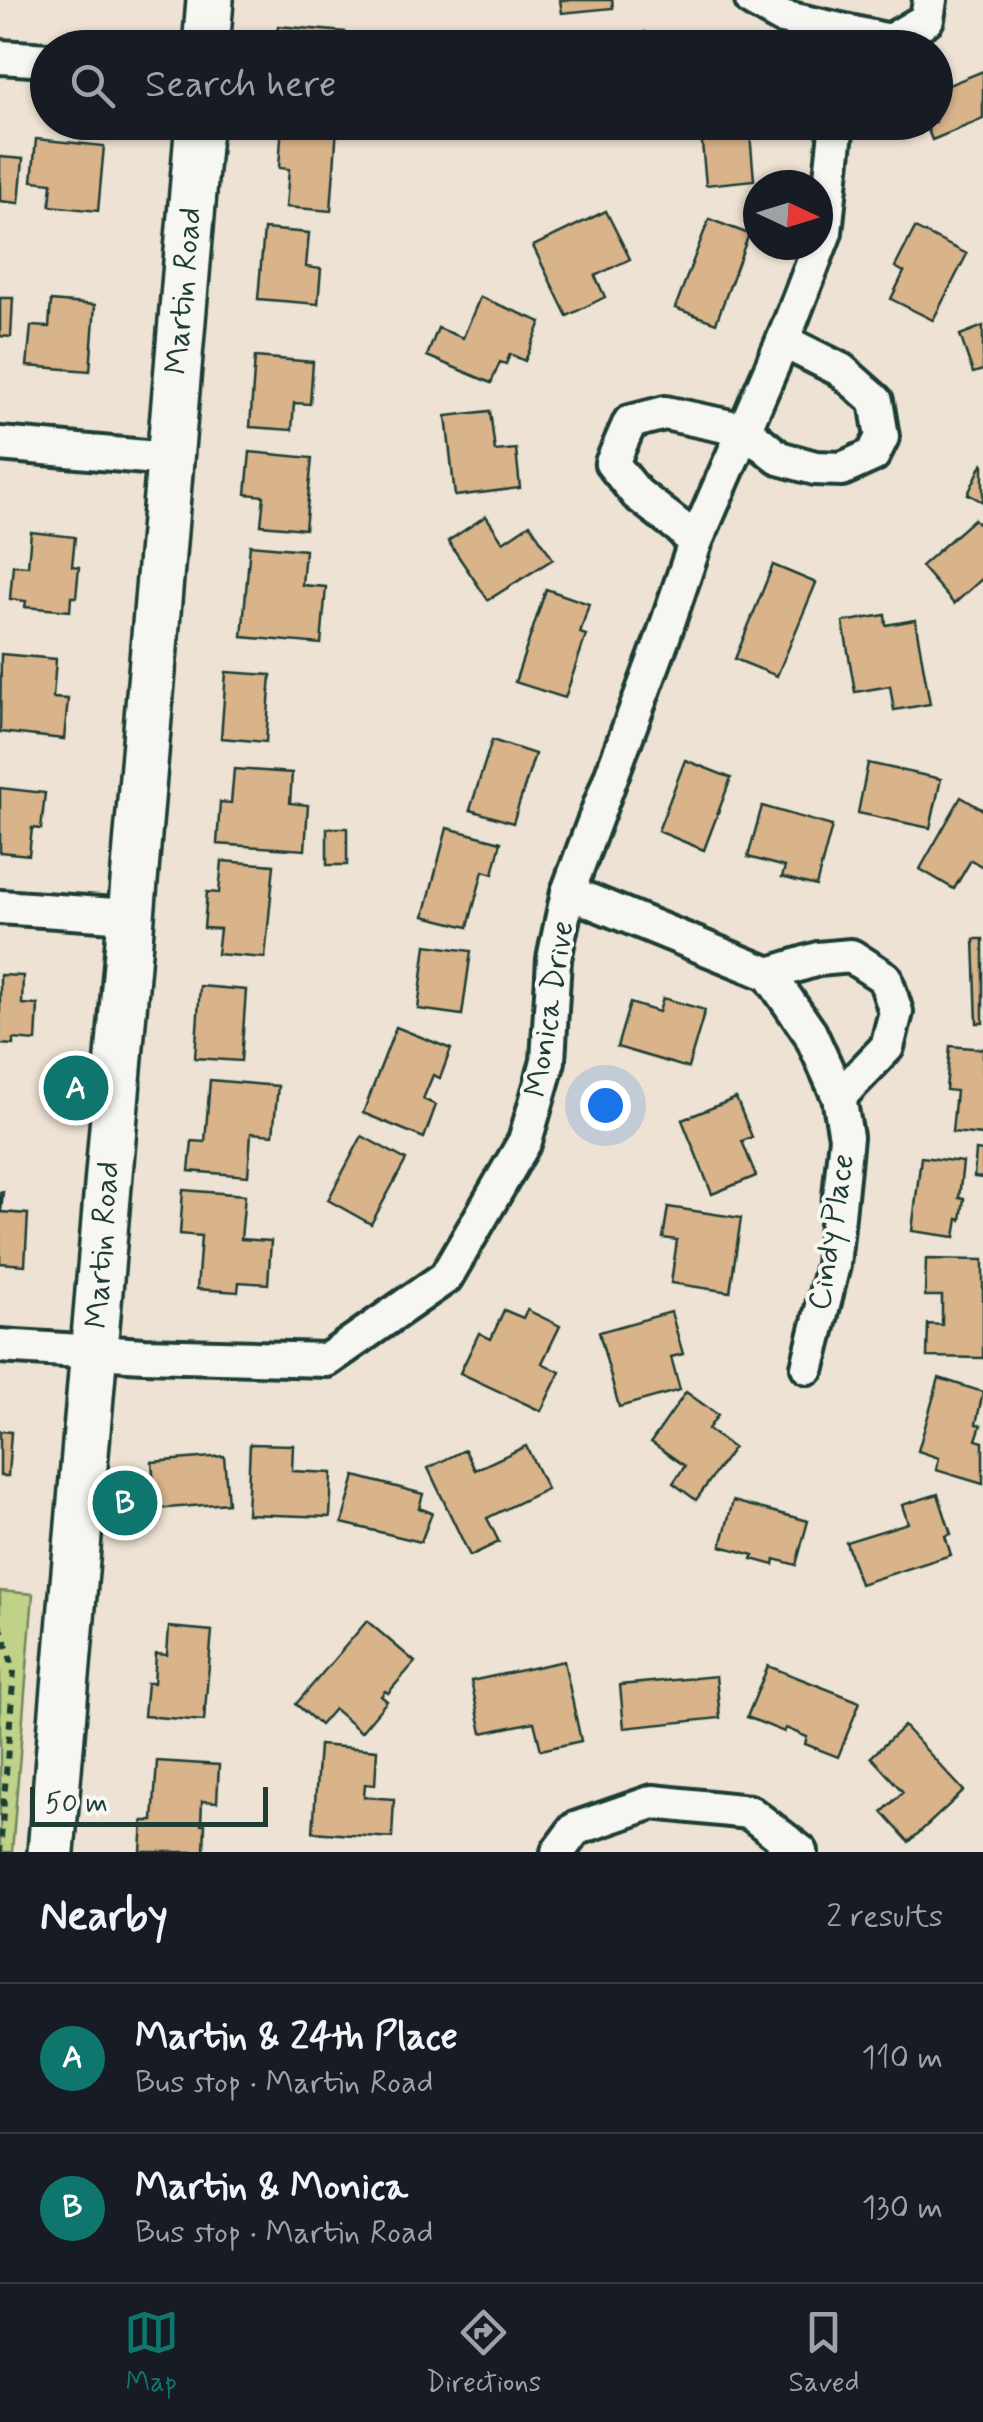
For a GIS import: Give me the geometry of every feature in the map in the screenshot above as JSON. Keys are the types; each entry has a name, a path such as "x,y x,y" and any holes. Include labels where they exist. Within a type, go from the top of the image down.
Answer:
{"street":[{"path":"208,30 210,0"},
{"path":"752,0 782,17 843,26"},
{"path":"908,30 927,19 930,0"},
{"path":"0,58 30,59"},
{"name":"Martin Road","path":"50,1852 197,140"},
{"name":"Monica Drive","path":"0,1346 327,1360 446,1277 525,1142 548,1061 554,958 568,892 695,543 826,232 835,140"},
{"path":"695,543 637,494 612,464 630,422 665,413 744,430 779,458 815,468 842,469 858,462 873,455 882,437 876,401 841,370 783,341"},
{"path":"0,444 168,459"},
{"path":"568,892 769,974 818,959 851,956 885,978 896,1012 887,1047 839,1097"},
{"path":"0,906 129,916"},
{"name":"Cindy Place","path":"769,974 810,1033 839,1097 846,1138 833,1265 808,1367"},
{"path":"558,1852 575,1830 653,1802 749,1812 801,1852"}],"path":[{"path":"0,1625 14,1670 0,1852"}],"green space":[{"path":"0,1591 33,1594 12,1852 0,1852"}],"building":[{"path":"560,0 612,0 613,8 562,13"},
{"path":"278,26 323,30 278,30"},
{"path":"983,71 983,119 953,131 953,83"},
{"path":"36,140 104,146 98,211 50,206 52,183 32,181"},
{"path":"281,140 336,140 331,211 286,207 289,169 279,168"},
{"path":"702,140 751,140 753,170 743,170 743,181 706,185"},
{"path":"0,157 23,159 19,203 0,201"},
{"path":"606,211 630,259 595,276 605,297 567,316 533,246"},
{"path":"709,219 743,232 743,250 716,323 675,308"},
{"path":"915,228 967,254 933,320 891,299 904,272 895,267"},
{"path":"264,229 309,233 306,267 321,269 318,304 258,299"},
{"path":"480,297 541,322 525,361 510,354 506,364 500,362 491,383 427,356 438,328 463,338"},
{"path":"0,298 13,298 11,337 0,336"},
{"path":"51,301 95,305 90,371 27,366 31,326 49,327"},
{"path":"983,326 983,370 973,373 960,335"},
{"path":"255,357 313,362 310,404 294,403 292,430 250,427"},
{"path":"490,411 495,451 516,449 520,488 455,496 446,416"},
{"path":"250,452 312,458 305,529 261,525 264,496 246,494"},
{"path":"983,462 983,502 968,494"},
{"path":"486,516 503,542 530,524 553,559 488,600 448,541"},
{"path":"974,519 983,529 983,578 954,604 921,566"},
{"path":"31,532 75,537 72,566 79,567 76,597 71,597 70,611 25,607 26,601 10,599 13,565 28,566"},
{"path":"250,545 305,550 302,585 326,587 321,644 242,637"},
{"path":"773,565 816,583 777,676 735,659"},
{"path":"546,589 589,604 580,633 586,635 565,698 515,682"},
{"path":"885,615 886,625 915,620 930,704 894,710 890,686 855,692 843,622"},
{"path":"1,654 56,659 53,698 68,699 64,739 0,732"},
{"path":"226,672 271,675 266,742 221,738"},
{"path":"492,740 535,754 513,823 470,810"},
{"path":"685,760 731,778 704,850 658,831"},
{"path":"868,763 941,779 930,828 858,813"},
{"path":"234,769 292,773 290,803 308,805 305,850 217,844 220,802 231,803"},
{"path":"0,788 45,793 41,829 32,828 29,855 0,852"},
{"path":"961,797 983,810 983,867 971,860 954,889 920,869"},
{"path":"762,806 832,826 816,886 782,877 785,867 748,857"},
{"path":"327,828 347,828 347,865 327,865"},
{"path":"447,828 501,842 493,874 483,871 468,927 424,916"},
{"path":"222,861 274,865 265,958 217,954 220,929 204,928 207,892 219,893"},
{"path":"974,939 983,939 983,1023 977,1023"},
{"path":"426,945 471,951 462,1015 418,1009"},
{"path":"0,975 23,976 22,1004 38,1005 36,1041 13,1039 13,1045 0,1044"},
{"path":"200,986 246,990 241,1061 195,1058"},
{"path":"663,998 705,1010 688,1068 617,1047 630,1003 659,1012"},
{"path":"396,1027 451,1049 440,1078 433,1075 423,1099 436,1105 424,1138 363,1113"},
{"path":"950,1046 983,1049 983,1135 952,1132 956,1091 946,1090"},
{"path":"210,1080 278,1086 273,1135 251,1133 248,1176 189,1171 192,1141 205,1142"},
{"path":"736,1098 752,1137 742,1141 756,1176 712,1194 682,1120"},
{"path":"362,1136 406,1160 371,1224 328,1200"},
{"path":"976,1150 983,1151 983,1178 974,1177"},
{"path":"921,1157 963,1162 959,1198 964,1199 955,1237 912,1231"},
{"path":"183,1190 245,1195 241,1239 271,1241 268,1284 239,1282 238,1292 197,1289 201,1236 180,1234"},
{"path":"0,1192 1,1212 28,1214 25,1265 0,1263"},
{"path":"668,1207 741,1218 730,1292 671,1283 677,1240 663,1238"},
{"path":"926,1259 983,1260 983,1358 927,1357 928,1324 942,1325 942,1296 925,1296"},
{"path":"504,1310 523,1318 527,1310 560,1326 542,1363 560,1372 541,1411 460,1373 479,1333 491,1339"},
{"path":"671,1312 683,1354 671,1357 680,1390 619,1407 599,1332"},
{"path":"939,1378 983,1392 976,1440 983,1442 983,1484 936,1470 939,1458 918,1451"},
{"path":"686,1392 718,1415 708,1429 733,1448 696,1500 673,1483 685,1466 651,1442"},
{"path":"0,1431 11,1432 8,1476 0,1476"},
{"path":"250,1444 293,1445 292,1471 332,1473 330,1517 247,1514"},
{"path":"526,1446 547,1489 487,1518 499,1542 470,1556 428,1468 465,1450 475,1470"},
{"path":"224,1456 228,1503 156,1509 152,1462"},
{"path":"355,1476 423,1494 419,1508 432,1513 421,1542 342,1523"},
{"path":"938,1494 951,1534 945,1536 951,1555 860,1584 846,1542 908,1523 902,1505"},
{"path":"733,1501 808,1521 796,1565 775,1559 774,1565 721,1546"},
{"path":"367,1621 415,1662 381,1696 387,1701 361,1732 334,1709 320,1725 296,1704"},
{"path":"169,1627 212,1631 204,1721 144,1716 147,1683 154,1683 156,1654 167,1655"},
{"path":"564,1661 581,1741 541,1750 534,1722 482,1733 471,1681"},
{"path":"768,1666 860,1702 838,1757 805,1744 807,1737 747,1717"},
{"path":"716,1676 720,1718 624,1728 620,1685"},
{"path":"904,1726 964,1791 909,1842 882,1812 903,1792 871,1757"},
{"path":"319,1745 377,1750 375,1785 365,1784 364,1797 394,1799 392,1838 313,1832"},
{"path":"157,1761 219,1765 217,1802 202,1801 204,1852 141,1852 143,1821 153,1821"}],"place":[{"name":"Martin & 24th Place","path":"76,1088"},
{"name":"Martin & Monica","path":"125,1503"}]}
